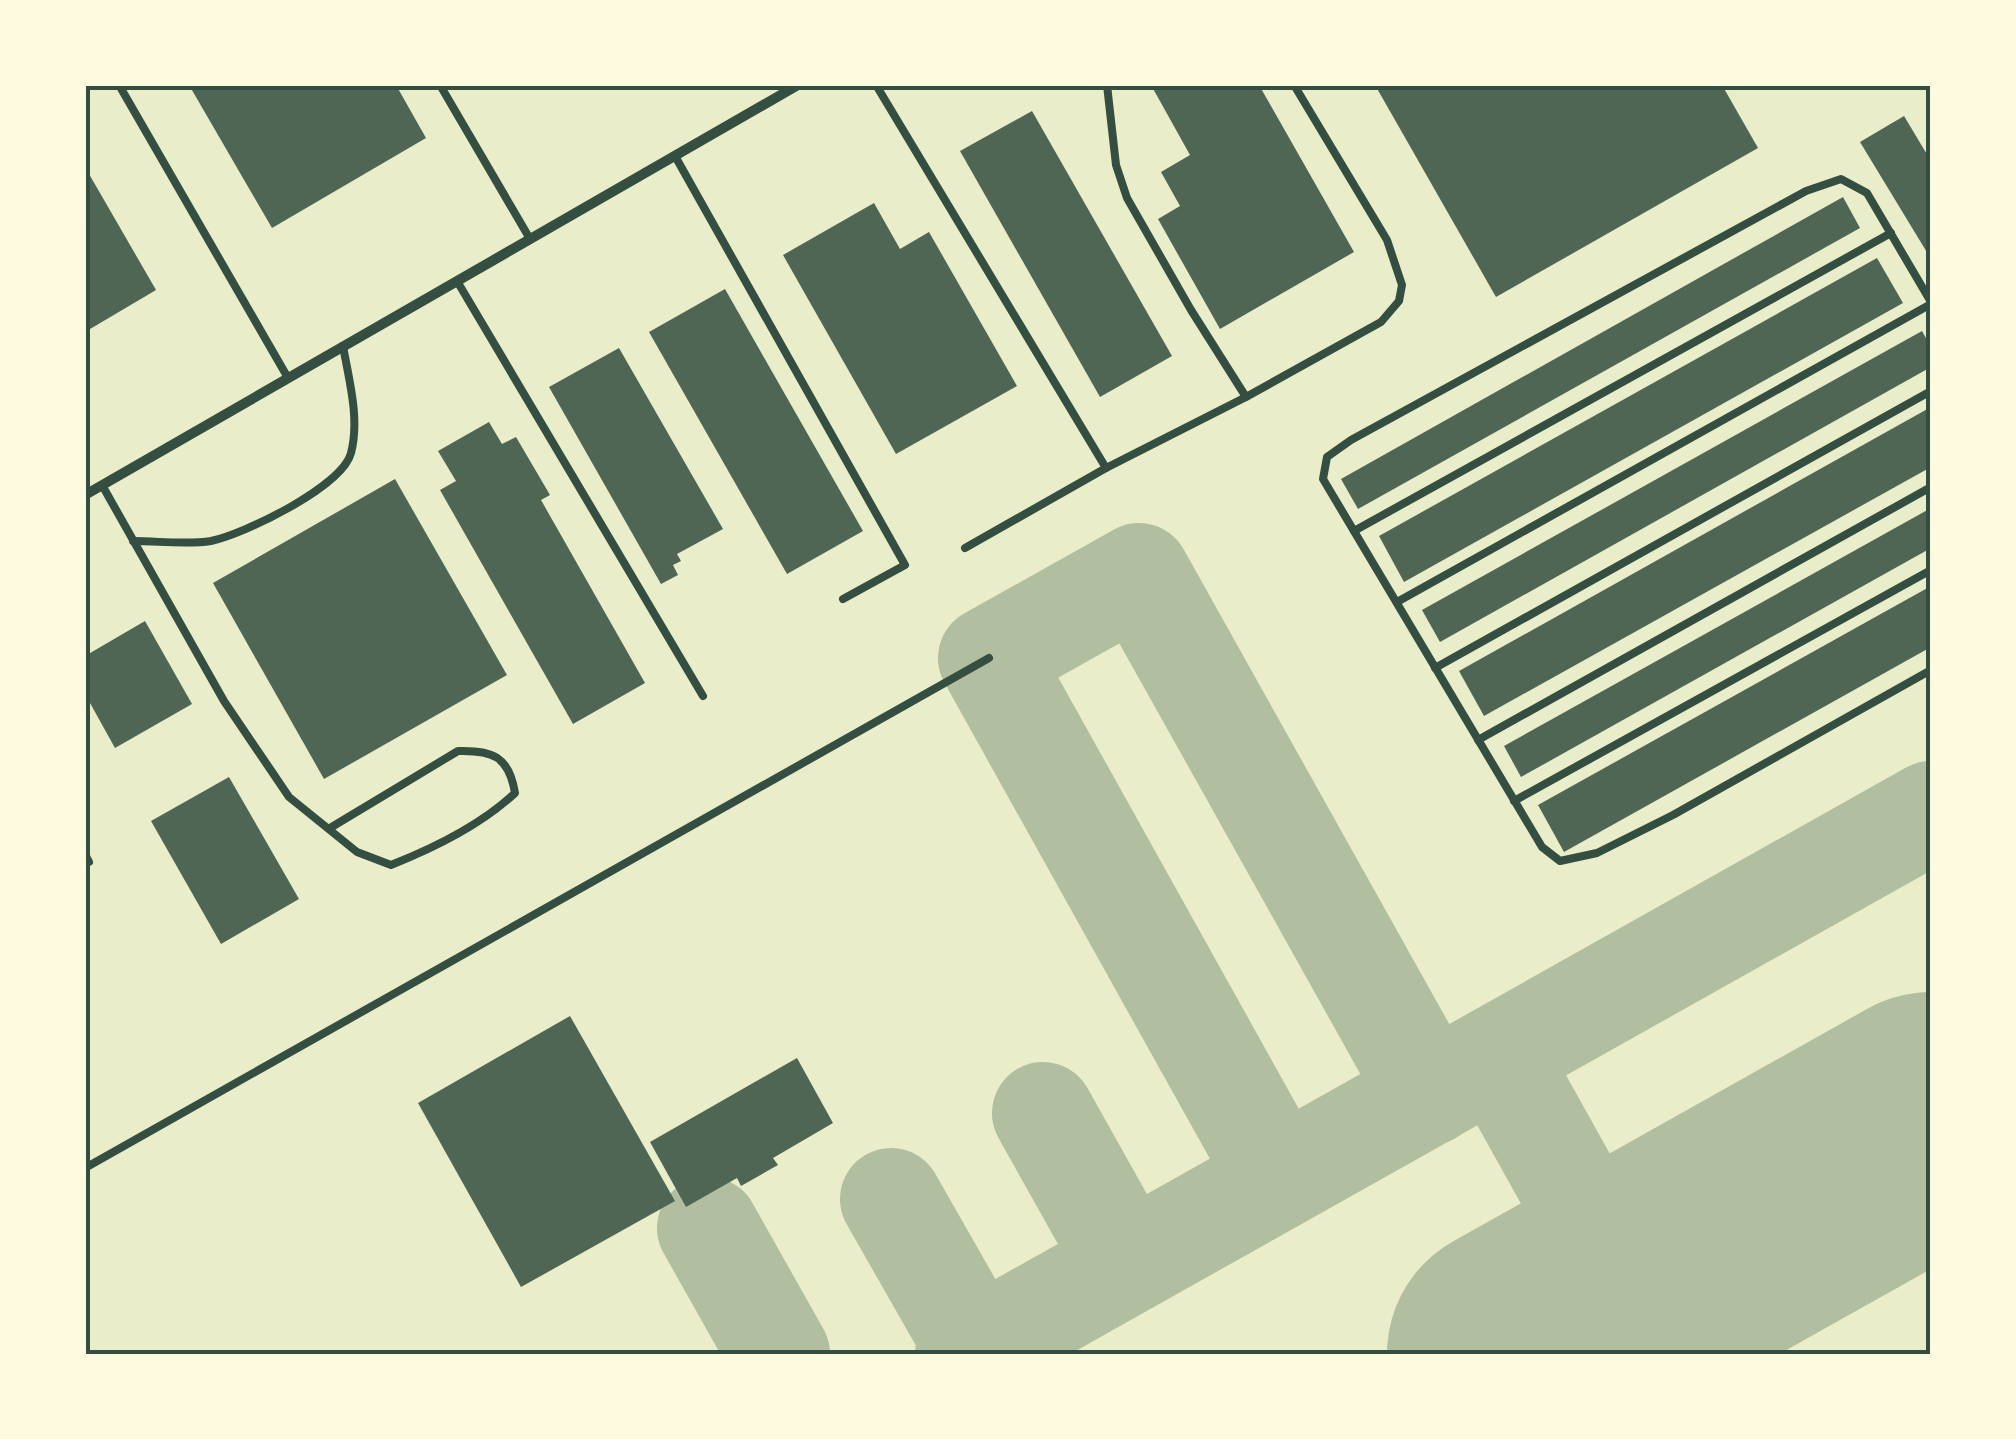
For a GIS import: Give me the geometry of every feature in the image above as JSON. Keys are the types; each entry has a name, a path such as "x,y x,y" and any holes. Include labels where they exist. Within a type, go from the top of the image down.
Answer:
{"street":[{"path":"85,495 798,85"}],"lane":[{"path":"119,85 288,378"},
{"path":"440,85 530,239"},
{"path":"876,85 1106,468"},
{"path":"1107,85 1116,165 1127,198 1190,310 1246,397"},
{"path":"965,548 1381,322 1399,301 1402,285 1387,240 1294,85"},
{"path":"675,156 906,565 843,599"},
{"path":"1396,602 1931,303 1867,193 1841,179 1806,191 1351,440 1327,458 1323,478 1354,531 1435,668 1542,847 1560,861 1597,853 1674,814 1931,670"},
{"path":"1354,531 1891,233"},
{"path":"457,281 703,696"},
{"path":"134,541 209,541 252,526 339,473 350,458 355,436 343,346"},
{"path":"1435,668 1931,391"},
{"path":"102,485 256,752 289,797 357,852 391,865 416,855 497,810 514,792 512,773 499,758 482,750 458,752 330,828"},
{"path":"1478,740 1931,487"},
{"path":"1514,801 1931,570"},
{"path":"85,1168 989,658"}],"building":[{"path":"189,85 396,85 426,138 272,228"},
{"path":"1151,85 1259,85 1354,252 1220,329 1158,219 1180,206 1161,172 1190,155"},
{"path":"1375,85 1722,85 1758,148 1496,297"},
{"path":"1032,111 1172,356 1100,397 960,151"},
{"path":"1904,116 1931,161 1931,259 1860,142"},
{"path":"85,167 156,290 85,332"},
{"path":"1843,197 1860,228 1358,509 1341,479"},
{"path":"874,203 900,249 929,232 1017,386 896,454 783,255"},
{"path":"1877,258 1903,303 1404,582 1379,536"},
{"path":"725,289 863,531 787,574 649,332"},
{"path":"1922,331 1931,347 1931,367 1440,642 1422,610"},
{"path":"619,348 723,529 677,554 681,561 673,565 678,575 661,584 549,387"},
{"path":"1931,407 1931,467 1484,716 1459,671"},
{"path":"489,422 502,444 516,437 550,495 541,500 645,683 573,724 440,490 456,481 438,451"},
{"path":"395,479 507,675 324,779 213,583"},
{"path":"1931,508 1931,548 1521,777 1504,746"},
{"path":"1931,586 1931,647 1564,852 1538,805"},
{"path":"145,621 192,704 115,748 85,694 85,656"},
{"path":"229,777 299,899 221,944 151,821"},
{"path":"570,1016 675,1201 521,1287 418,1103"},
{"path":"797,1058 833,1123 773,1158 778,1165 741,1186 737,1178 686,1207 650,1142"}],"taxiway":[{"path":"1279,1178 989,658 1139,574 1430,1094"},
{"path":"966,1354 1931,812"},
{"path":"1497,1056 1628,1291"},
{"path":"1043,1113 1127,1263"},
{"path":"891,1199 976,1348"},
{"path":"708,1228 779,1354"}],"runway":[{"path":"1516,1354 1931,1121"}]}
